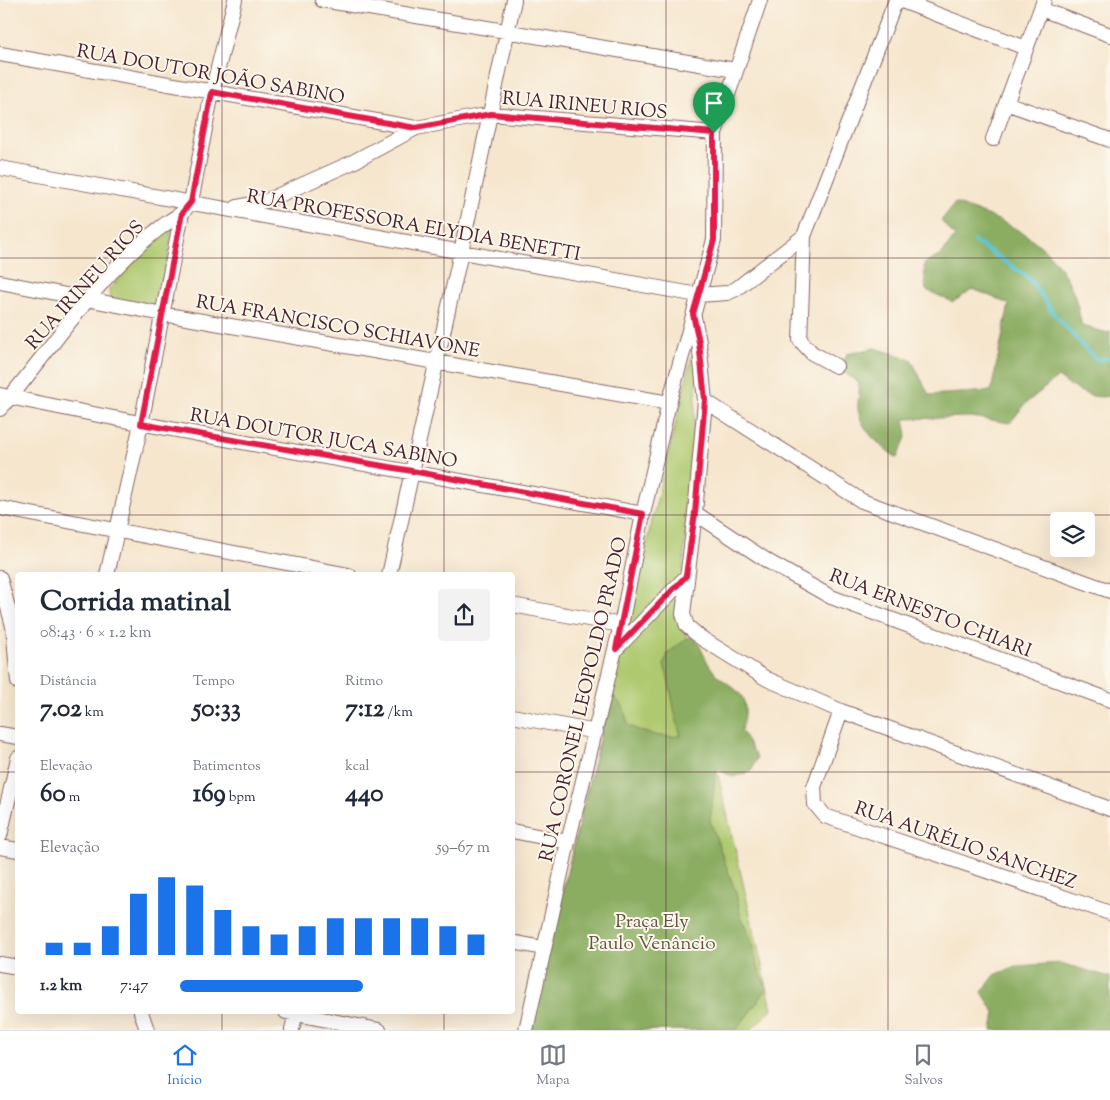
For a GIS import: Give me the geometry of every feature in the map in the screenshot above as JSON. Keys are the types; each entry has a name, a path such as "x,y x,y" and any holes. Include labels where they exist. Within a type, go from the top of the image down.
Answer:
{"street":[{"path":"108,572 141,424 182,213 191,202 212,92 235,0"},
{"path":"322,0 507,33 735,70"},
{"path":"390,572 491,114 514,0"},
{"name":"RUA CORONEL LEOPOLDO PRADO","path":"526,1030 568,842 622,625 643,514 669,403 714,240 714,133 760,0"},
{"path":"836,366 812,353 800,340 804,236 896,0"},
{"path":"899,0 1026,48"},
{"path":"992,140 1042,5 1110,35"},
{"name":"RUA DOUTOR JOÃO SABINO","path":"0,54 416,128"},
{"path":"1006,103 1110,140"},
{"name":"RUA IRINEU RIOS","path":"231,209 266,201 351,163 416,128 491,114 714,133"},
{"name":"RUA PROFESSORA ELYDIA BENETTI","path":"0,168 698,295 727,293 736,289 804,236"},
{"name":"RUA IRINEU RIOS","path":"0,409 5,396 132,252 160,226 182,213"},
{"name":"RUA FRANCISCO SCHIAVONE","path":"0,282 163,314 669,403"},
{"path":"693,314 699,342 705,400 695,513 686,576 683,614 687,626 702,638 767,679 842,711 1110,809"},
{"name":"RUA DOUTOR JUCA SABINO","path":"5,396 141,424 412,471 643,514"},
{"path":"705,400 862,500 1110,591"},
{"path":"0,508 334,572"},
{"name":"RUA ERNESTO CHIARI","path":"695,513 769,562 831,597 1110,700"},
{"path":"616,649 686,576"},
{"path":"0,578 15,661"},
{"path":"515,606 622,625"},
{"name":"RUA AURÉLIO SANCHEZ","path":"842,711 814,787 816,804 825,816 1110,913"},
{"path":"515,717 596,732"},
{"path":"0,734 15,736"},
{"path":"0,836 15,771"},
{"path":"515,832 568,842"},
{"path":"0,847 15,850"},
{"path":"515,943 543,948"},
{"path":"0,964 15,966"},
{"path":"142,1014 147,1030"},
{"path":"292,1014 292,1030"},
{"path":"297,1014 379,1030"}],"green space":[{"path":"955,203 1007,224 1023,233 1051,256 1072,289 1082,326 1108,333 1110,331 1110,396 1089,395 1058,377 1025,404 1010,423 971,417 904,419 907,435 897,458 878,443 863,424 858,409 858,382 840,370 847,354 875,348 911,359 929,395 991,391 1009,304 973,289 953,302 926,290 924,264 941,255 955,236 941,221"},
{"path":"172,228 161,307 110,301 109,289"},
{"name":"Praça Ely Paulo Venâncio","path":"692,355 697,355 698,367 680,610 772,1009 751,1030 529,1030"},
{"name":"Praça Ely Paulo Venâncio","path":"692,635 713,670 741,695 745,714 741,730 757,758 751,771 734,777 716,769 710,821 736,893 741,917 749,934 758,968 767,989 736,1030 529,1030 611,693 624,708 628,725 653,735 681,736 664,665 668,653"},
{"path":"1060,963 1110,977 1110,1030 992,1030 995,1013 982,992 995,975 1016,966"}],"waterway":[{"path":"974,241 1028,277 1054,314 1095,359 1110,359"}],"route":[{"path":"212,92 416,128 491,114 714,133 716,218 714,240 693,314 699,342 705,400 695,513 686,576 616,649 643,514 412,471 141,424 182,213 191,202 212,92"}]}
